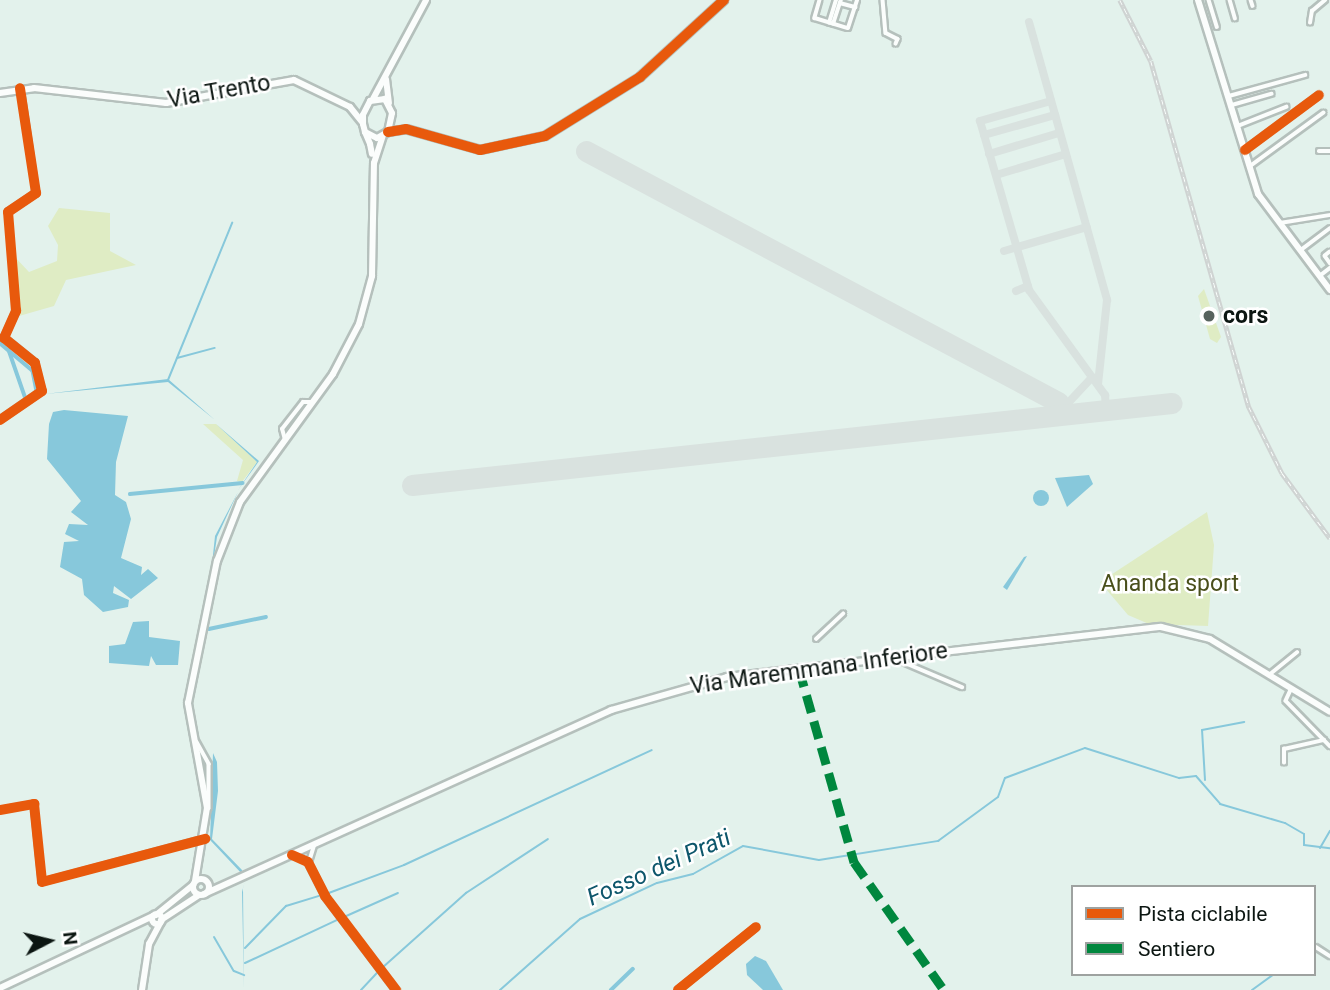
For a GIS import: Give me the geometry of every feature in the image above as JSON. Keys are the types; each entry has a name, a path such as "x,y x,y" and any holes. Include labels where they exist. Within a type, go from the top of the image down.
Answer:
{"main road":[{"path":"362,122 370,101 386,77 426,0"},
{"path":"365,132 385,134 406,129 480,150 545,136 643,75 724,0"},
{"path":"1203,1 1259,197 1330,290"},
{"path":"386,77 392,113 406,129"},
{"name":"Via Trento","path":"0,93 20,88 166,103 294,80 350,107"},
{"path":"0,988 155,920 194,883 201,869 207,819 197,758 188,725 212,583 240,502 313,402 354,337 368,300 375,242 374,163 362,122 350,107 370,101 390,104"},
{"path":"374,163 392,113"},
{"name":"Via Maremmana Inferiore","path":"155,920 248,874 659,693 727,677 1161,627 1203,636 1330,712"},
{"path":"201,869 206,881 202,895"},
{"name":"Via Maremmana Inferiore","path":"194,883 240,878"},
{"path":"194,883 202,895"},
{"path":"142,990 155,920"}],"street":[{"path":"820,0 815,19 848,28 857,0"},
{"path":"883,0 886,33 898,39 896,44"},
{"path":"1230,0 1235,18"},
{"path":"1251,0 1253,6"},
{"path":"1310,23 1312,11 1325,0"},
{"path":"831,23 837,1 855,7"},
{"path":"1203,1 1217,27"},
{"path":"1229,96 1305,75"},
{"path":"0,420 42,391 35,363 4,338 16,311 8,212 36,193 20,88"},
{"path":"1232,105 1270,94"},
{"path":"1245,150 1319,95"},
{"path":"1238,126 1286,107"},
{"path":"1249,167 1323,113"},
{"path":"1320,151 1330,151"},
{"path":"1278,223 1330,215"},
{"path":"1300,251 1330,228"},
{"path":"1319,276 1330,266 1325,256 1330,252"},
{"path":"816,639 843,614"},
{"path":"1269,675 1297,652"},
{"path":"895,658 962,687"},
{"path":"1292,688 1286,701 1330,746"},
{"path":"188,725 205,754 207,819"},
{"path":"1284,763 1284,748 1324,740"},
{"path":"197,758 205,754"},
{"path":"0,810 34,804 42,882 205,839"},
{"path":"309,863 316,844"},
{"path":"304,850 309,863 396,990"},
{"path":"292,855 309,863"},
{"path":"678,990 756,927"},
{"path":"1316,947 1330,956"}],"green space":[{"path":"59,208 110,213 110,251 136,265 66,280 54,306 19,316 13,255 29,272 57,261 58,245 48,226"},
{"name":"cors","path":"1204,289 1221,337 1217,343 1210,339 1198,296"},
{"path":"203,424 216,424 257,462 242,482 237,481 243,460"},
{"name":"Ananda sport","path":"1207,512 1214,545 1208,626 1149,624 1128,615 1100,582"}],"water":[{"path":"168,379 215,420 168,382 45,394"},
{"path":"64,410 128,416 116,462 115,495 126,502 131,519 121,558 142,567 141,575 148,569 158,578 131,599 114,586 113,593 129,600 128,607 103,612 84,595 82,579 60,567 64,542 79,541 65,534 69,524 88,525 71,512 81,501 47,459 49,424 53,412"},
{"path":"216,424 259,461 238,490 257,462"},
{"path":"1089,475 1093,484 1067,507 1055,478"},
{"path":"1041,490 1047,492 1047,504 1041,506 1035,504 1033,498 1035,492"},
{"path":"238,492 217,537 210,583 215,536"},
{"path":"1027,556 1007,590 1003,587"},
{"path":"149,621 149,637 180,641 178,665 156,665 151,656 149,666 109,663 109,646 125,644 133,622"},
{"path":"213,753 217,762 218,791 212,839 242,870 243,875 210,840"},
{"path":"243,888 244,990 242,892"},
{"path":"755,956 766,961 783,990 763,990 747,975 746,964"}],"waterway":[{"path":"168,380 232,223"},
{"path":"0,343 33,371 37,391 27,403"},
{"path":"177,358 215,348"},
{"path":"9,350 26,399"},
{"path":"130,494 242,483"},
{"path":"209,629 266,617"},
{"path":"1205,780 1202,730 1244,722"},
{"name":"Fosso dei Prati","path":"500,990 580,919 657,883 693,874 743,846 819,860 938,841 998,797 1005,778 1085,748 1179,778 1196,776 1220,804 1285,823 1304,834 1304,845 1330,848"},
{"path":"326,894 404,865 652,750"},
{"path":"1320,848 1330,831"},
{"path":"382,968 466,893 548,839"},
{"path":"344,917 398,893"},
{"path":"245,948 286,906 322,895"},
{"path":"245,963 341,918"},
{"path":"214,937 234,971 244,975"},
{"path":"611,990 633,969"},
{"path":"361,990 379,971"},
{"path":"1252,990 1271,976"}],"taxiway":[{"path":"1029,22 1107,300 1098,384"},
{"path":"1051,101 980,121 1029,290 1105,395 1106,410"},
{"path":"984,135 1055,115"},
{"path":"989,154 1059,133"},
{"path":"996,175 1066,154"},
{"path":"1004,251 1087,227"},
{"path":"1016,291 1028,286"},
{"path":"1058,402 1069,402 1092,377"}],"runway":[{"path":"586,151 1058,402"},
{"path":"412,485 1172,403"}],"railway":[{"path":"1120,0 1151,61 1249,407 1282,473 1330,538"}],"marked path":[{"path":"799,669 854,862 944,990"}],"cycle path":[{"path":"388,132 406,129 480,150 545,136 640,77 724,0"},
{"path":"0,420 42,391 35,363 4,338 16,311 8,212 36,193 20,88"},
{"path":"1245,150 1319,95"},
{"path":"0,810 34,804 42,882 205,839"},
{"path":"292,855 308,862 325,896 396,990"},
{"path":"678,990 756,927"}],"place":[{"name":"cors","path":"1209,316"}]}
